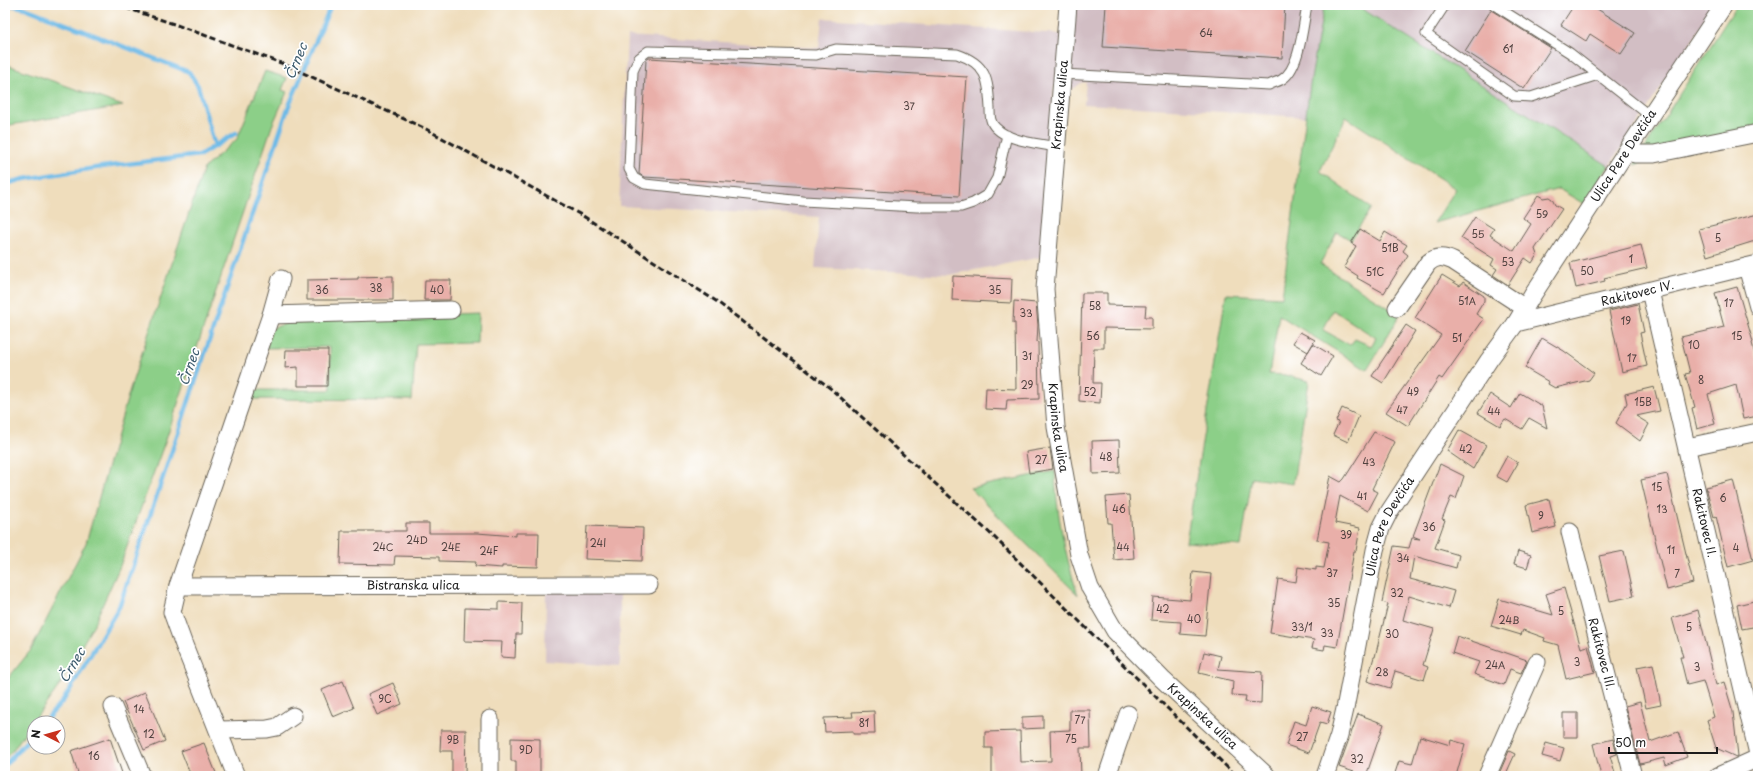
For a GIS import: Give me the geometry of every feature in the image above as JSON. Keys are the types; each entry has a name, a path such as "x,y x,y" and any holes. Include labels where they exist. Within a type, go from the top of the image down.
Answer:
{"street":[{"name":"Krapinska ulica","path":"1068,5 1045,289 1056,427 1079,555 1090,588 1115,631 1162,679 1267,776"},
{"name":"Ulica Pere Devčića","path":"1326,776 1339,735 1345,709 1375,550 1381,528 1389,512 1484,367 1516,323 1626,152 1724,5"},
{"path":"1626,152 1635,154 1654,154 1758,133"},
{"path":"1397,308 1428,263 1433,259 1440,257 1453,261 1525,308"},
{"path":"1753,266 1758,307"},
{"name":"Rakitovec IV.","path":"1516,323 1753,266"},
{"path":"236,776 172,612 178,586 271,314 281,279"},
{"name":"Rakitovec II.","path":"1650,291 1758,754"},
{"path":"271,314 451,310"},
{"path":"1687,447 1758,432"},
{"name":"Rakitovec III.","path":"1570,532 1633,776"},
{"name":"Bistranska ulica","path":"178,586 649,585"},
{"path":"1487,776 1537,662"},
{"path":"113,707 142,776"},
{"path":"1107,776 1128,714"},
{"path":"218,730 267,729 277,727 294,716"},
{"path":"490,719 490,776"},
{"path":"1718,776 1758,758"}],"lane":[{"path":"1062,74 1269,85 1282,80 1290,70 1297,54 1307,5"},
{"path":"1445,5 1426,34 1514,96 1531,97 1598,75"},
{"path":"1494,5 1570,53 1650,116"},
{"path":"1007,135 997,178 988,194 973,203 961,207 917,207 804,201 645,184 634,178 629,169 633,71 639,58 648,51 816,55 836,49 957,54 970,58 983,69 991,121 996,128 1007,135 1024,141 1056,147"}],"shaded area":[{"path":"1062,5 1324,5 1310,85 1307,117 1084,104 1086,82 1081,83 1073,89 1054,86 1042,257 949,275 815,268 819,217 619,206 627,36 819,48 822,18 1061,34"},
{"path":"1356,5 1716,5 1609,166"},
{"path":"546,591 620,591 620,666 545,661"}],"green space":[{"path":"1324,5 1356,5 1609,166 1584,204 1559,189 1434,223 1456,189 1346,117 1320,171 1371,208 1351,240 1337,232 1320,264 1400,315 1367,370 1279,315 1269,374 1285,375 1309,381 1293,484 1252,478 1241,546 1186,542 1226,294 1282,297 1310,85","holes":["1333,310 1376,338 1371,346 1355,339 1350,345 1323,330"]},
{"path":"1737,5 1758,5 1758,130 1634,165"},
{"path":"5,64 123,106 5,127"},
{"path":"265,71 287,78 282,90 287,92 272,126 167,436 120,566 94,624 59,686 38,715 26,715 26,732 5,758 5,682 31,650 86,543 130,389 204,168 237,139"},
{"path":"478,313 477,343 416,344 412,400 248,399 251,390 331,390 330,347 266,348 272,328 298,320"},
{"path":"1055,471 1059,518 1069,564 1078,595 970,488"}],"building":[{"path":"1106,5 1285,5 1282,58 1103,47"},
{"path":"1574,5 1591,5 1635,33 1621,54 1590,34 1586,41 1561,25"},
{"path":"1491,10 1551,48 1524,89 1465,51"},
{"path":"649,58 967,77 959,196 644,177 639,174 646,60"},
{"path":"1538,195 1543,198 1549,197 1555,205 1562,209 1535,249 1537,255 1532,263 1525,258 1508,285 1493,275 1497,269 1491,265 1494,259 1461,238 1475,217 1494,229 1490,235 1514,251 1531,224 1523,218"},
{"path":"1758,214 1758,240 1707,256 1699,229"},
{"path":"1360,229 1380,241 1385,232 1407,245 1403,251 1408,255 1384,293 1357,278 1358,276 1344,267 1356,246 1351,243"},
{"path":"1641,245 1647,268 1604,278 1605,281 1576,288 1570,263"},
{"path":"1442,275 1460,286 1463,282 1484,296 1484,301 1476,314 1484,319 1442,379 1439,377 1408,426 1386,412 1441,335 1415,318"},
{"path":"393,276 393,300 307,300 307,280 358,279 358,277"},
{"path":"953,276 1012,279 1011,303 952,300"},
{"path":"425,280 451,280 450,300 424,300"},
{"path":"1737,287 1753,342 1758,367 1758,416 1743,419 1736,385 1708,394 1715,424 1697,429 1692,408 1695,407 1685,374 1690,373 1681,337 1724,327 1715,293"},
{"path":"1082,293 1107,293 1107,305 1146,306 1145,317 1152,317 1152,329 1104,328 1104,348 1094,348 1093,383 1101,383 1100,403 1079,401"},
{"path":"1014,301 1036,303 1038,325 1037,342 1039,399 1007,400 1006,410 985,409 986,388 1016,389 1015,323 1013,323"},
{"path":"1638,304 1644,332 1640,333 1647,366 1622,372 1609,311"},
{"path":"1406,325 1415,331 1383,383 1372,376"},
{"path":"1300,332 1315,340 1308,352 1293,343"},
{"path":"1542,338 1564,351 1594,373 1589,380 1555,388 1548,384 1549,382 1525,368"},
{"path":"1313,344 1333,356 1321,376 1301,363"},
{"path":"286,350 328,350 327,386 298,386 298,367 285,368"},
{"path":"1654,387 1660,411 1636,416 1649,424 1640,441 1616,423 1627,403 1625,394"},
{"path":"1520,393 1542,406 1547,428 1529,418 1522,429 1505,419 1500,426 1478,413 1490,394 1511,408"},
{"path":"1342,408 1359,416 1348,442 1333,435 1339,422 1336,421"},
{"path":"1459,430 1486,445 1473,469 1447,451"},
{"path":"1374,432 1395,442 1372,489 1378,492 1368,511 1340,496 1335,523 1360,528 1356,551 1354,551 1337,647 1325,645 1324,650 1312,648 1314,640 1270,633 1278,579 1296,582 1298,567 1316,570 1316,567 1324,568 1329,542 1317,540 1330,476 1341,482 1344,479"},
{"path":"1119,440 1120,473 1093,474 1092,441"},
{"path":"1050,448 1053,469 1029,473 1026,452"},
{"path":"1507,456 1518,463 1507,482 1496,476"},
{"path":"1440,464 1464,476 1456,499 1451,497 1442,519 1445,520 1435,548 1459,555 1456,568 1414,556 1410,579 1454,591 1449,608 1409,596 1403,620 1434,629 1423,665 1428,667 1424,680 1395,671 1390,688 1367,681 1375,657 1388,604 1382,602 1394,546 1409,548 1412,538 1420,539 1413,536"},
{"path":"1667,474 1693,583 1667,590 1641,480"},
{"path":"1733,480 1753,560 1728,567 1716,516 1714,517 1706,487"},
{"path":"1129,495 1134,558 1114,560 1111,523 1108,523 1106,497"},
{"path":"1549,499 1556,527 1532,533 1526,505"},
{"path":"406,523 429,523 429,533 477,533 516,536 516,533 539,533 538,567 502,566 502,568 475,566 476,562 439,561 439,557 395,556 394,565 340,564 341,531 406,531"},
{"path":"587,526 643,528 642,561 585,559"},
{"path":"1518,551 1531,555 1527,568 1514,564"},
{"path":"1624,551 1634,596 1610,601 1599,556"},
{"path":"1193,572 1211,574 1205,636 1180,634 1181,622 1151,620 1153,597 1190,600"},
{"path":"1564,588 1581,648 1588,646 1595,672 1566,679 1558,645 1544,641 1545,638 1523,630 1521,635 1491,626 1499,599 1553,615 1546,594"},
{"path":"1758,600 1758,626 1742,629 1737,605"},
{"path":"499,602 522,603 521,634 516,634 515,658 501,657 502,642 464,641 465,608 499,609"},
{"path":"1698,610 1716,685 1724,682 1733,712 1738,756 1736,757 1716,748 1707,720 1714,717 1703,681 1687,685 1680,657 1683,657 1672,618"},
{"path":"1457,636 1527,660 1521,673 1510,669 1504,685 1474,674 1479,662 1452,653"},
{"path":"1204,652 1221,656 1218,669 1262,672 1261,703 1245,702 1246,696 1232,695 1233,681 1199,673"},
{"path":"1653,664 1661,705 1646,708 1637,667"},
{"path":"343,681 354,708 333,717 322,690"},
{"path":"393,683 402,704 377,715 368,694"},
{"path":"145,692 165,741 144,750 123,702"},
{"path":"1640,702 1650,742 1678,732 1687,757 1666,765 1664,758 1640,764 1625,706"},
{"path":"1312,706 1331,712 1327,724 1320,722 1309,753 1286,745 1294,721 1306,725"},
{"path":"1070,710 1090,710 1091,748 1080,748 1081,776 992,776 992,748 985,748 985,732 1020,731 1021,762 1051,761 1050,731 1070,730"},
{"path":"874,711 875,734 853,734 853,731 825,732 824,718 853,717 852,712"},
{"path":"1563,713 1578,713 1578,737 1563,737"},
{"path":"1358,714 1384,724 1366,776 1339,767"},
{"path":"1043,716 1043,728 1022,729 1022,717"},
{"path":"441,730 466,730 465,776 452,776 452,751 440,751"},
{"path":"1420,736 1450,745 1451,740 1465,744 1456,776 1440,774 1440,776 1394,776 1399,761 1412,764"},
{"path":"110,738 123,776 79,776 71,751"},
{"path":"511,738 540,739 540,776 516,776 516,761 511,761"},
{"path":"1613,739 1617,754 1610,756 1616,776 1601,776 1593,744"},
{"path":"204,743 216,773 208,776 191,776 181,751"},
{"path":"1546,743 1564,748 1560,761 1542,756"},
{"path":"1509,751 1515,754 1505,776 1498,776"}],"waterway":[{"path":"11,5 25,8 189,72 198,86 215,146"},
{"name":"Črnec","path":"50,715 63,701 119,607 288,108 331,5"},
{"path":"5,184 24,179 102,167 200,155 236,133"},
{"name":"Črnec","path":"5,765 26,742"}],"railway":[{"path":"117,5 281,63 426,129 583,216 716,301 830,388 993,536 1236,776"}]}
